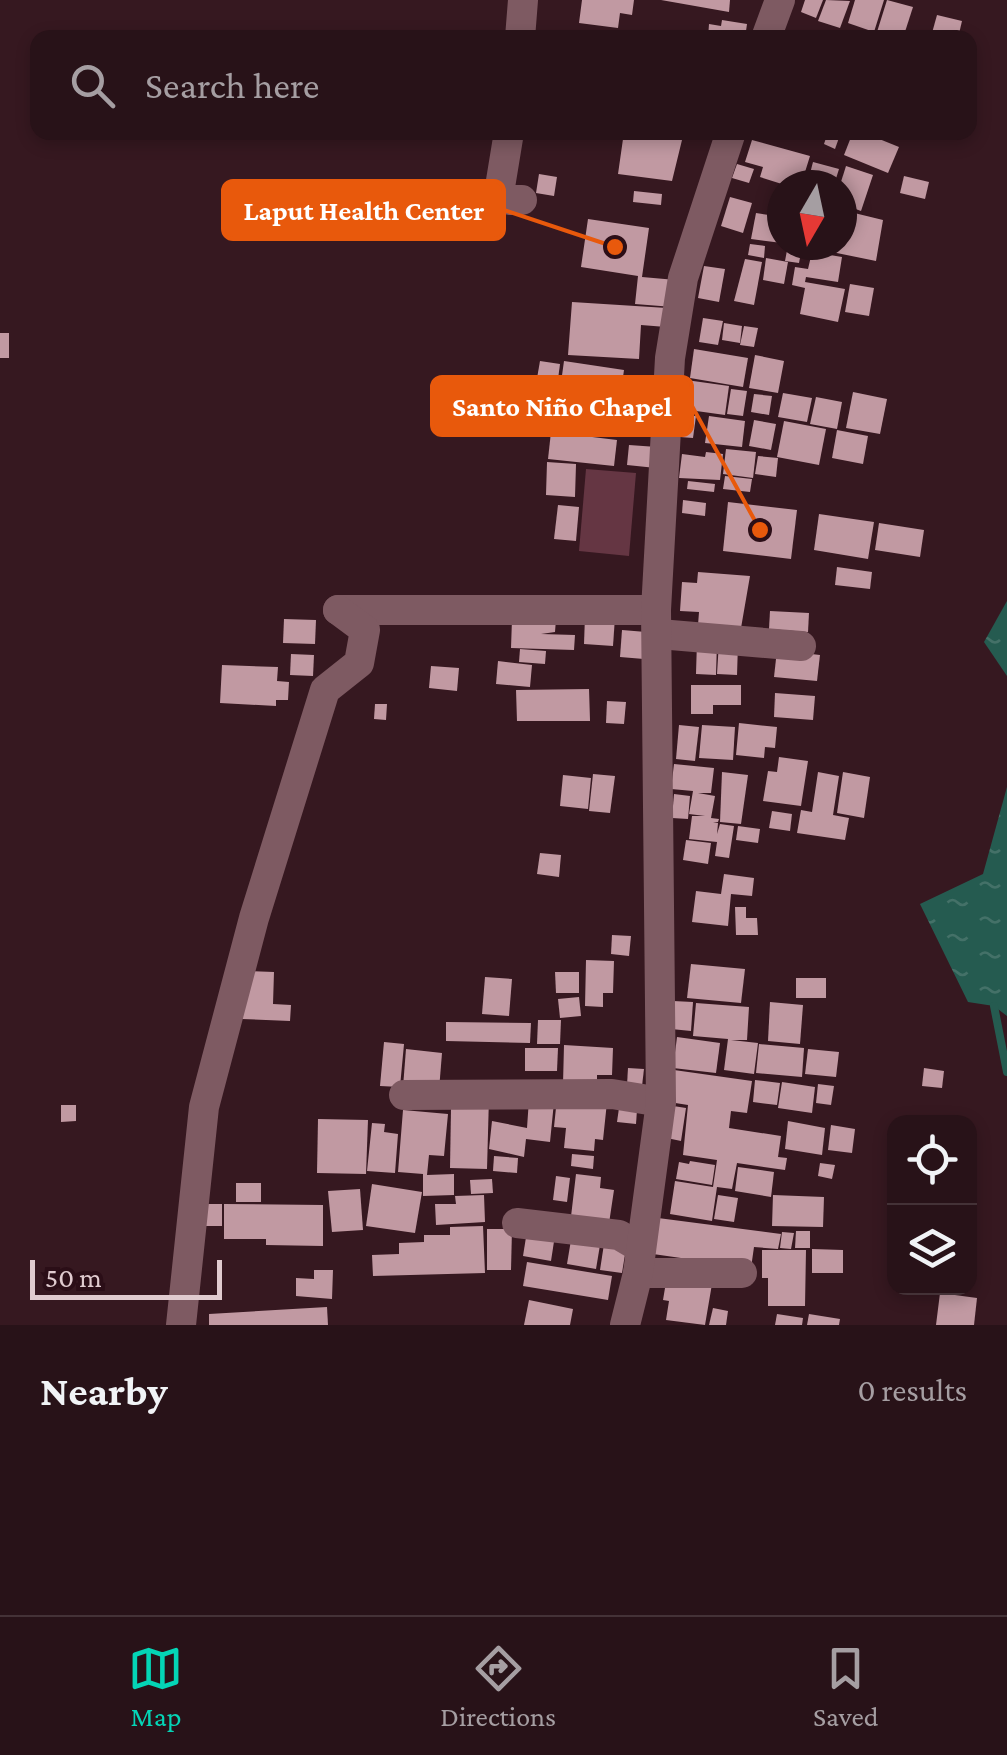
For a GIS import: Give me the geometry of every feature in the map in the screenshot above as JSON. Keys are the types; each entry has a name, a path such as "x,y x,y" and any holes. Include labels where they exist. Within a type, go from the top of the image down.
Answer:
{"street":[{"path":"521,30 523,0"},
{"path":"769,30 780,0"},
{"path":"508,140 499,193 509,200 522,200"},
{"path":"625,1325 640,1261 662,1102 657,622 672,342 683,278 729,140"},
{"path":"182,1325 204,1107 254,918 324,690 359,663 365,630 338,610 657,622 801,646"},
{"path":"404,1095 612,1094 662,1102"},
{"path":"518,1223 619,1234 640,1261 742,1273"}],"shaded area":[{"path":"586,469 636,473 629,556 579,551"}],"water":[{"path":"1007,601 1007,676 984,642"},
{"path":"1007,787 1007,1016 994,1006 968,1002 920,904 983,874"}],"building":[{"path":"582,0 634,0 632,15 620,13 618,28 579,23"},
{"path":"661,0 730,0 729,12"},
{"path":"805,0 823,0 816,18 801,12"},
{"path":"826,0 850,1 840,28 818,21"},
{"path":"855,0 884,0 875,30 848,23"},
{"path":"887,0 913,7 906,30 878,30"},
{"path":"937,15 962,21 960,30 933,30"},
{"path":"722,20 747,24 746,30 709,30 709,24 721,26"},
{"path":"623,140 682,140 672,181 618,174"},
{"path":"752,140 810,156 806,170 767,170 767,179 760,177 763,167 745,162"},
{"path":"825,140 838,140 835,149 824,144"},
{"path":"850,140 882,140 899,147 888,173 844,155"},
{"path":"813,162 839,169 839,170 811,170"},
{"path":"737,164 754,169 749,183 732,178"},
{"path":"846,166 873,175 861,211 857,210 857,170 845,170"},
{"path":"539,174 557,177 554,196 536,193"},
{"path":"904,176 929,182 925,199 900,193"},
{"path":"634,191 662,194 661,205 633,202"},
{"path":"730,197 752,203 743,233 721,226"},
{"path":"756,213 767,215 767,241 751,239"},
{"path":"857,214 883,220 876,261 857,257"},
{"path":"588,219 649,228 642,277 676,280 673,307 635,304 638,276 581,267"},
{"path":"750,244 765,246 764,258 748,255"},
{"path":"766,258 788,262 784,284 763,280"},
{"path":"745,259 762,262 754,305 734,301"},
{"path":"810,260 842,260 838,282 806,277 805,282 845,289 838,322 800,314 805,288 792,285 795,267 808,269"},
{"path":"704,266 725,269 719,302 698,298"},
{"path":"850,284 874,288 869,316 845,312"},
{"path":"572,302 667,308 666,327 641,325 639,359 568,355"},
{"path":"703,318 723,321 718,345 699,342"},
{"path":"724,323 742,326 740,343 722,340"},
{"path":"744,326 758,328 754,347 740,345"},
{"path":"0,333 9,333 9,358 0,358"},
{"path":"694,349 748,358 743,387 690,378"},
{"path":"755,355 784,361 778,393 749,388"},
{"path":"540,361 560,364 557,387 536,384"},
{"path":"564,361 624,370 622,384 631,385 628,407 656,411 654,424 623,419 625,406 559,397"},
{"path":"686,380 729,386 725,415 682,409"},
{"path":"731,389 747,391 743,416 727,414"},
{"path":"853,392 887,399 880,434 846,428"},
{"path":"783,393 812,398 807,422 778,417"},
{"path":"754,394 772,396 769,415 751,412"},
{"path":"816,397 842,402 837,429 810,424"},
{"path":"569,403 609,407 606,436 566,432"},
{"path":"683,415 696,416 693,438 680,437"},
{"path":"709,416 745,421 742,447 705,443"},
{"path":"754,420 776,424 771,450 749,446"},
{"path":"784,421 826,429 819,465 777,457"},
{"path":"837,430 868,436 863,464 832,458"},
{"path":"551,432 617,440 614,466 548,459"},
{"path":"629,445 657,447 656,468 627,465"},
{"path":"726,449 756,452 753,478 723,474"},
{"path":"706,452 723,454 720,480 679,478 682,454 705,457"},
{"path":"758,456 778,458 776,477 755,474"},
{"path":"547,462 576,464 575,497 546,495"},
{"path":"725,476 752,479 750,492 723,489"},
{"path":"688,481 715,484 714,492 687,489"},
{"path":"683,500 706,503 705,516 682,513"},
{"path":"728,502 797,510 791,559 723,551"},
{"path":"558,505 579,507 576,541 554,539"},
{"path":"819,514 874,522 868,559 814,550"},
{"path":"879,523 924,530 920,557 875,550"},
{"path":"837,567 872,572 870,589 835,585"},
{"path":"698,572 750,576 741,628 698,625 699,612 680,611 682,582 697,583"},
{"path":"770,611 809,613 808,632 769,629"},
{"path":"585,616 615,617 613,646 584,644"},
{"path":"284,619 316,620 315,644 283,643"},
{"path":"512,619 556,619 555,632 541,634 575,635 574,650 511,648"},
{"path":"622,630 646,632 644,659 620,657"},
{"path":"697,641 717,642 716,675 696,674"},
{"path":"719,642 738,643 737,675 717,674"},
{"path":"520,649 546,651 545,664 519,662"},
{"path":"777,650 820,655 817,681 774,677"},
{"path":"291,654 314,655 313,676 290,675"},
{"path":"498,661 532,665 530,687 496,684"},
{"path":"222,665 278,667 277,681 289,682 288,700 276,700 276,706 220,703"},
{"path":"431,666 459,668 457,691 429,688"},
{"path":"691,685 741,685 741,705 713,705 713,714 691,714"},
{"path":"589,689 590,721 517,721 516,690"},
{"path":"775,693 815,696 813,720 774,717"},
{"path":"607,701 626,702 624,724 606,723"},
{"path":"375,704 387,704 386,720 374,719"},
{"path":"739,723 777,727 775,748 765,747 764,758 736,755"},
{"path":"679,725 699,727 695,761 676,759"},
{"path":"702,725 735,727 733,760 699,758"},
{"path":"779,757 808,761 801,806 763,801 768,771 777,772"},
{"path":"674,764 714,768 711,793 698,793 715,796 711,818 719,819 713,823 718,823 717,834 720,824 734,826 729,858 715,856 717,842 689,839 692,816 705,816 689,814 693,791 671,789"},
{"path":"722,772 748,775 741,824 720,822"},
{"path":"818,772 839,776 833,815 849,818 845,840 797,833 801,810 812,812"},
{"path":"843,772 870,777 864,818 837,813"},
{"path":"593,774 615,776 610,813 589,811"},
{"path":"563,775 591,778 588,809 560,806"},
{"path":"674,794 690,796 688,819 672,818"},
{"path":"772,811 792,814 790,831 769,828"},
{"path":"738,826 760,829 758,843 736,840"},
{"path":"686,840 711,843 708,864 683,860"},
{"path":"540,853 561,855 559,877 537,874"},
{"path":"724,874 754,878 752,896 731,894 728,926 692,922 696,891 721,894"},
{"path":"735,907 746,907 746,918 757,918 758,935 736,935"},
{"path":"612,935 631,936 629,956 611,954"},
{"path":"586,960 614,961 613,993 603,993 603,1007 585,1006"},
{"path":"691,964 745,969 741,1003 687,998"},
{"path":"244,971 274,972 273,1004 291,1005 290,1021 242,1019"},
{"path":"555,972 579,972 579,993 556,993"},
{"path":"485,977 512,979 509,1016 482,1014"},
{"path":"796,978 826,978 826,998 796,998"},
{"path":"579,997 581,1016 560,1018 558,999"},
{"path":"673,1001 693,1002 691,1031 671,1029"},
{"path":"770,1002 803,1005 800,1044 768,1041"},
{"path":"696,1003 749,1007 747,1040 731,1040 758,1043 754,1074 724,1070 728,1039 693,1036"},
{"path":"538,1020 561,1020 560,1044 537,1044"},
{"path":"446,1022 531,1023 530,1043 446,1041"},
{"path":"677,1037 720,1043 716,1073 673,1068"},
{"path":"384,1042 404,1044 400,1087 380,1086"},
{"path":"759,1044 804,1048 802,1077 756,1073"},
{"path":"564,1045 613,1048 612,1075 597,1075 597,1085 563,1084"},
{"path":"525,1048 558,1048 557,1071 525,1071"},
{"path":"406,1049 442,1053 439,1090 403,1087"},
{"path":"808,1049 839,1052 836,1077 805,1074"},
{"path":"628,1068 644,1069 642,1086 627,1085"},
{"path":"924,1068 944,1071 942,1088 922,1086"},
{"path":"674,1070 752,1081 747,1113 731,1111 729,1128 781,1136 778,1157 787,1158 785,1170 737,1163 732,1189 717,1187 712,1221 670,1214 675,1181 713,1187 717,1160 683,1155 688,1105 669,1102"},
{"path":"755,1080 780,1083 777,1105 753,1102"},
{"path":"782,1082 815,1087 812,1113 778,1108"},
{"path":"818,1084 834,1086 831,1105 816,1103"},
{"path":"489,1097 487,1169 450,1168 451,1109"},
{"path":"557,1098 607,1102 603,1140 595,1139 594,1151 564,1148 566,1128 554,1127"},
{"path":"529,1099 554,1102 550,1142 526,1139 524,1157 489,1149 492,1121 527,1128"},
{"path":"61,1105 76,1105 76,1121 61,1122"},
{"path":"667,1105 686,1108 681,1141 662,1137"},
{"path":"619,1108 637,1110 636,1124 617,1122"},
{"path":"403,1110 448,1114 444,1156 429,1155 427,1175 454,1174 454,1195 423,1196 423,1174 398,1172"},
{"path":"318,1119 368,1120 366,1174 317,1173"},
{"path":"788,1121 825,1128 822,1155 785,1149"},
{"path":"372,1123 385,1124 384,1132 398,1134 395,1173 367,1171"},
{"path":"831,1125 855,1129 852,1153 828,1150"},
{"path":"572,1154 594,1156 593,1169 571,1166"},
{"path":"494,1156 518,1158 517,1173 493,1171"},
{"path":"679,1162 715,1165 712,1185 676,1179"},
{"path":"820,1163 835,1165 832,1179 818,1176"},
{"path":"738,1167 774,1172 771,1197 735,1191"},
{"path":"576,1174 601,1177 600,1188 614,1190 608,1230 570,1225"},
{"path":"556,1176 570,1178 567,1202 553,1200"},
{"path":"492,1179 493,1193 471,1194 470,1180"},
{"path":"236,1183 261,1183 261,1202 236,1202"},
{"path":"372,1184 422,1192 415,1233 366,1226"},
{"path":"360,1189 363,1230 332,1232 328,1191"},
{"path":"484,1195 485,1222 436,1225 435,1204 456,1204 455,1196"},
{"path":"718,1195 738,1198 734,1222 714,1219"},
{"path":"773,1195 824,1197 823,1227 772,1226"},
{"path":"206,1204 222,1204 222,1226 206,1226"},
{"path":"224,1204 323,1205 323,1246 266,1245 266,1239 224,1239"},
{"path":"658,1218 781,1234 778,1249 754,1247 751,1268 653,1254"},
{"path":"483,1226 485,1273 373,1276 372,1255 399,1254 399,1243 424,1242 424,1235 450,1235 450,1227"},
{"path":"487,1229 512,1229 511,1270 487,1270"},
{"path":"527,1231 555,1235 551,1261 523,1256"},
{"path":"796,1231 810,1231 810,1248 795,1248"},
{"path":"782,1232 794,1233 791,1249 780,1248"},
{"path":"572,1234 601,1239 596,1269 567,1264"},
{"path":"604,1244 626,1248 622,1273 600,1270"},
{"path":"812,1249 843,1250 843,1273 812,1273"},
{"path":"762,1250 806,1250 805,1306 768,1306"},
{"path":"527,1262 612,1276 608,1300 523,1286"},
{"path":"314,1270 333,1270 332,1299 296,1296 296,1278 314,1279"},
{"path":"667,1276 712,1284 705,1325 666,1320 669,1301 663,1300"},
{"path":"940,1295 977,1298 974,1325 936,1325"},
{"path":"529,1300 573,1309 570,1325 524,1325"},
{"path":"327,1307 328,1325 209,1325 209,1314"},
{"path":"713,1308 728,1311 726,1325 709,1325"},
{"path":"777,1314 803,1318 802,1325 775,1325"},
{"path":"809,1314 840,1319 839,1325 807,1325"}],"waterway":[{"path":"994,1006 1007,1072"}],"place":[{"name":"Laput Health Center","path":"615,247"},
{"name":"Santo Niño Chapel","path":"760,530"}]}
